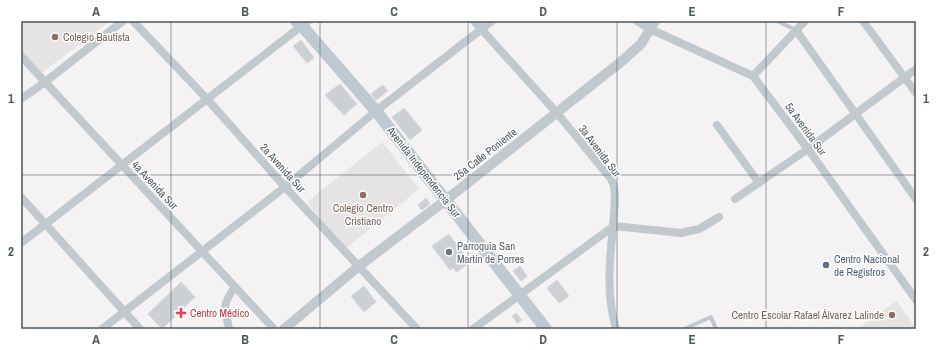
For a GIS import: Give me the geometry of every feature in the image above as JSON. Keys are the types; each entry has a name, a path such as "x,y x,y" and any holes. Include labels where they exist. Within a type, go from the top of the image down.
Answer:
{"main road":[{"name":"Avenida Independencia Sur","path":"302,22 376,111 546,329"}],"street":[{"path":"21,99 123,21"},
{"name":"2a Avenida Sur","path":"133,21 207,99 285,187 417,329"},
{"name":"3a Avenida Sur","path":"474,21 557,113 611,180 614,186 614,226 609,275 609,292 611,311 616,329"},
{"path":"102,329 285,187 376,111 492,21"},
{"name":"5a Avenida Sur","path":"637,21 652,25 754,76 916,300"},
{"path":"754,76 805,21"},
{"path":"863,21 916,93"},
{"path":"21,243 207,99 302,22"},
{"name":"25a Calle Poniente","path":"284,329 359,266 446,200 634,51 652,25"},
{"path":"796,30 916,199"},
{"name":"4a Avenida Sur","path":"21,56 274,329"},
{"path":"736,199 808,149 916,69"},
{"path":"717,125 759,183"},
{"path":"21,197 140,329"},
{"path":"473,329 614,226 681,232 699,230 719,217"},
{"path":"229,329 225,304 227,298 235,287"}],"lane":[{"path":"777,21 796,30"},
{"path":"684,329 711,317 716,329"}],"shaded area":[{"name":"Colegio Bautista","path":"21,21 110,21 43,72 40,72 21,54"},
{"name":"Colegio Centro Cristiano","path":"382,142 419,189 345,249 307,202"},
{"name":"Centro Escolar Rafael Álvarez Lalinde","path":"897,301 916,329 857,329"}],"building":[{"path":"301,40 314,58 307,63 293,46"},
{"path":"340,84 357,104 344,115 325,95"},
{"path":"383,85 388,91 376,100 371,94"},
{"path":"404,108 422,130 410,140 392,117"},
{"path":"426,198 430,204 422,210 418,205"},
{"name":"Parroquia San Martín de Porres","path":"449,234 467,259 463,261 466,265 457,272 453,268 450,270 432,246"},
{"path":"520,266 527,276 521,281 513,271"},
{"path":"557,280 569,296 559,303 547,288"},
{"path":"181,282 195,297 162,329 148,314"},
{"path":"364,286 376,302 364,312 351,296"},
{"path":"516,313 522,320 517,323 512,316"}],"place":[{"name":"Colegio Bautista","path":"55,37"},
{"name":"Colegio Centro Cristiano","path":"363,195"},
{"name":"Parroquia San Martín de Porres","path":"449,252"},
{"name":"Centro Nacional de Registros","path":"826,265"},
{"name":"Centro Médico","path":"181,313"},
{"name":"Centro Escolar Rafael Álvarez Lalinde","path":"892,315"}]}
